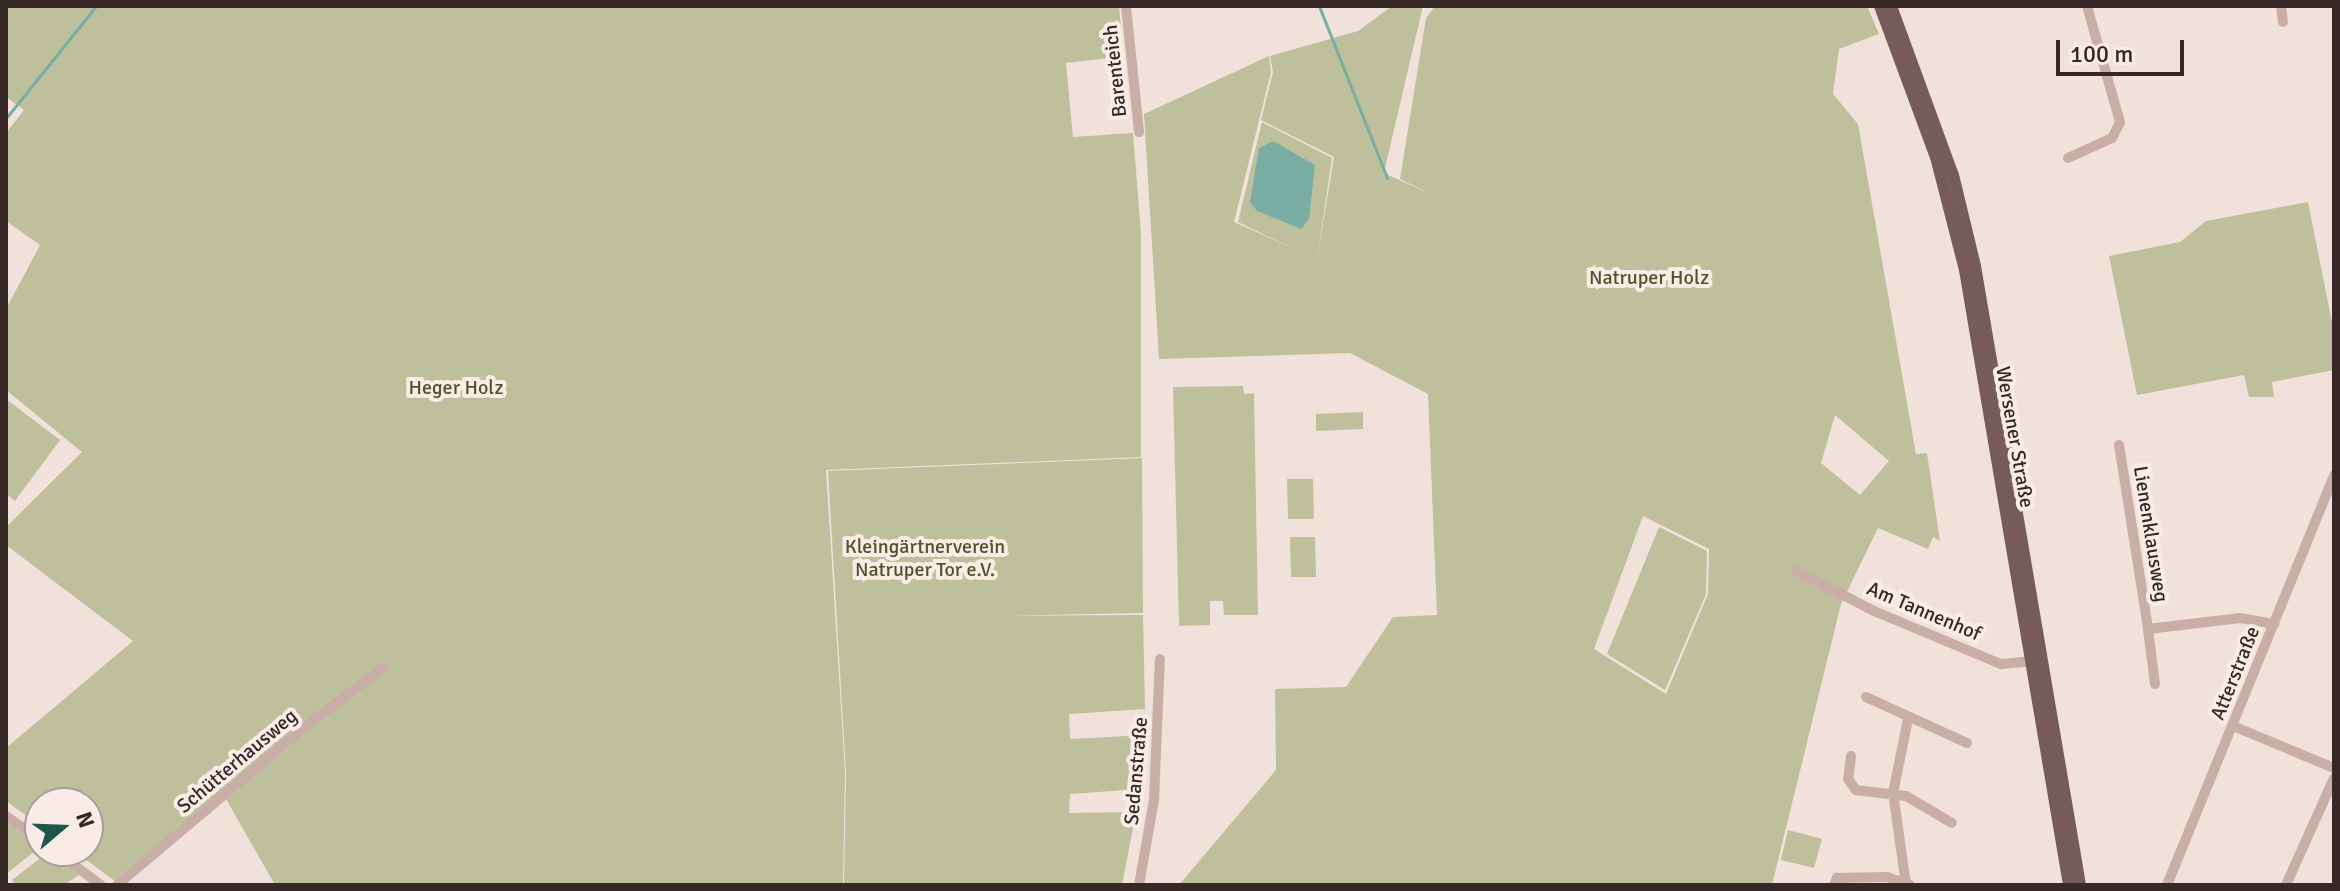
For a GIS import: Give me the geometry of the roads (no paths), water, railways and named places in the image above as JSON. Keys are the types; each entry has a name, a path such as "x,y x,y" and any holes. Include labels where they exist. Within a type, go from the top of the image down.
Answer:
{"main road":[{"name":"Wersener Straße","path":"1880,6 1926,126 1954,221 2080,885"},
{"name":"Wersener Straße","path":"1891,6 1964,218 2037,660 2069,885"}],"street":[{"name":"Barenteich","path":"1126,6 1139,132"},
{"path":"2068,158 2112,138 2120,122 2087,6"},
{"path":"2281,6 2283,22"},
{"name":"Lienenklausweg","path":"2119,445 2155,684"},
{"name":"Atterstraße","path":"2167,885 2334,475"},
{"name":"Am Tannenhof","path":"1797,571 1874,611 2001,664 2037,660"},
{"path":"2148,629 2240,618 2274,624"},
{"name":"Sedanstraße","path":"1139,885 1154,800 1160,659"},
{"name":"Schütterhausweg","path":"117,885 383,668"},
{"path":"1866,697 1908,719 1967,743"},
{"path":"1834,885 1837,878 1887,877 1908,884 1893,793 1908,719"},
{"path":"2233,726 2334,768"},
{"path":"1851,756 1848,779 1856,790 1893,793 1952,823"},
{"path":"2286,885 2334,778"},
{"path":"6,816 24,829"},
{"path":"77,867 101,885"}],"water":[{"path":"1273,141 1315,165 1309,219 1301,229 1257,211 1250,202 1259,148"}],"waterway":[{"path":"6,118 96,6"},
{"path":"1319,6 1387,178"}],"park label":[{"name":"Natruper Holz","path":"1649,277"},
{"name":"Heger Holz","path":"456,387"},
{"name":"Kleingärtnerverein Natruper Tor e.V.","path":"925,558"}]}
